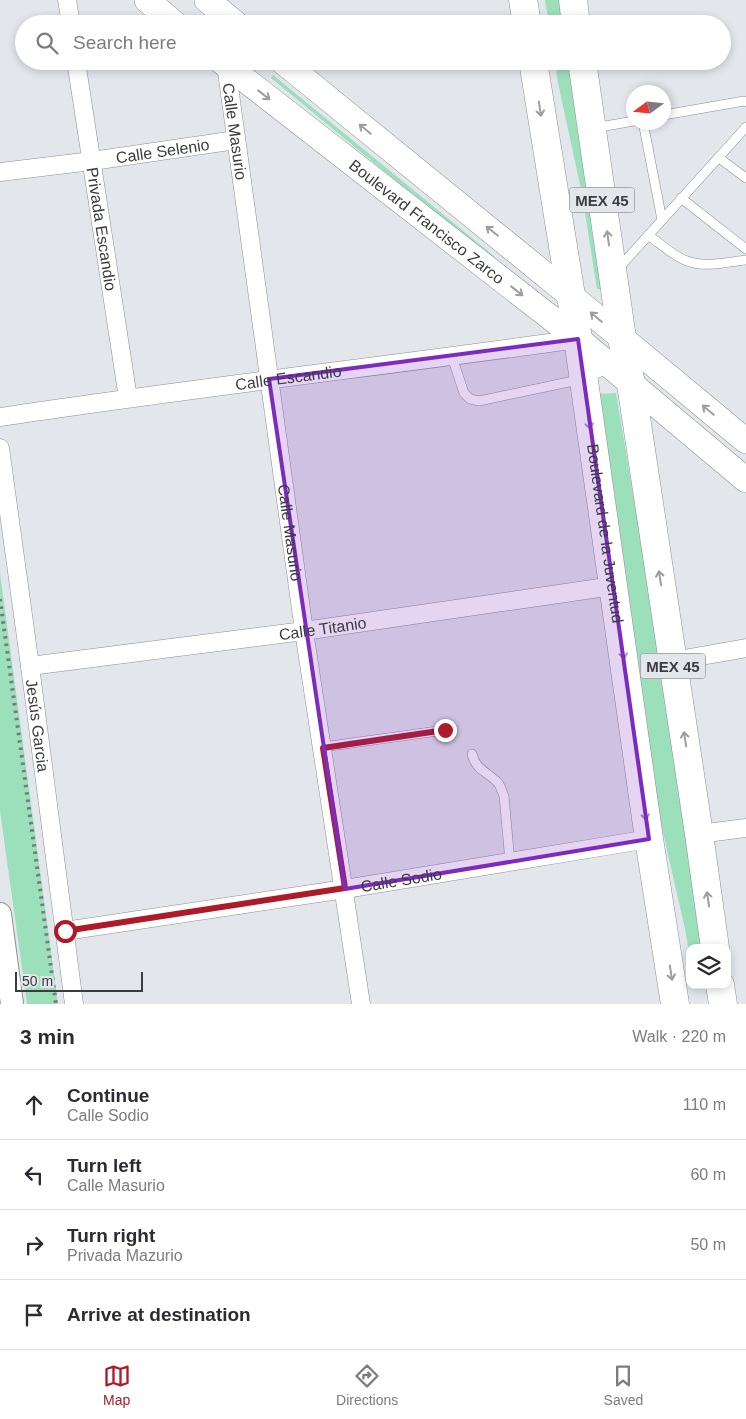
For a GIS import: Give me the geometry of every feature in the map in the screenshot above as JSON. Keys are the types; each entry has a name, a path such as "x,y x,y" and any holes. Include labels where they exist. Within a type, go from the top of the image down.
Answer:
{"main road":[{"path":"147,0 165,15"},
{"path":"207,0 224,15"},
{"path":"523,0 526,15"},
{"path":"573,0 575,15"},
{"name":"Boulevard Francisco Zarco","path":"233,70 578,339 746,480"},
{"name":"Boulevard Francisco Zarco","path":"293,70 745,438"},
{"name":"Boulevard de la Juventud","path":"534,70 578,339 649,839 676,1004"},
{"name":"MEX 45","path":"583,70 622,338 621,376 673,661 714,944"},
{"path":"721,989 723,1004"}],"street":[{"path":"67,0 70,15"},
{"name":"Privada Escandio","path":"77,70 128,398"},
{"name":"Calle Masurio","path":"225,70 304,631 345,888 361,1004"},
{"name":"Calle Selenio","path":"0,172 236,140"},
{"name":"Calle Escandio","path":"0,417 128,398 578,339"},
{"path":"724,463 745,438"},
{"name":"Jesús Garcia","path":"0,448 74,1004"},
{"name":"Calle Titanio","path":"30,666 304,631 613,586"},
{"path":"673,661 746,648"},
{"path":"699,834 746,828"},
{"name":"Calle Sodio","path":"65,931 649,839"},
{"path":"0,914 12,1004"}],"lane":[{"path":"671,114 746,102"},
{"path":"592,128 626,122"},
{"path":"613,274 746,127"},
{"path":"645,130 662,220"},
{"path":"719,158 746,178"},
{"path":"682,198 746,249"},
{"path":"648,236 680,258 690,262 707,264 746,260"},
{"path":"452,357 464,393 479,401 583,379 621,376"},
{"path":"323,748 445,730"},
{"path":"472,754 482,771 500,786 504,796 510,862"}],"highlighted area":[{"path":"578,339 649,839 345,889 269,379"}],"green space":[{"path":"545,0 564,0 566,15 548,15"},
{"path":"556,70 574,70 606,289 597,289 582,194"},
{"path":"273,75 495,257 492,260 271,78"},
{"path":"616,393 707,944 688,944 656,802 598,394"},
{"path":"0,573 58,1004 27,1004 0,811"}],"railway":[{"path":"0,599 56,1004"}],"route":[{"path":"65,931 345,888 323,748 445,730"}]}
